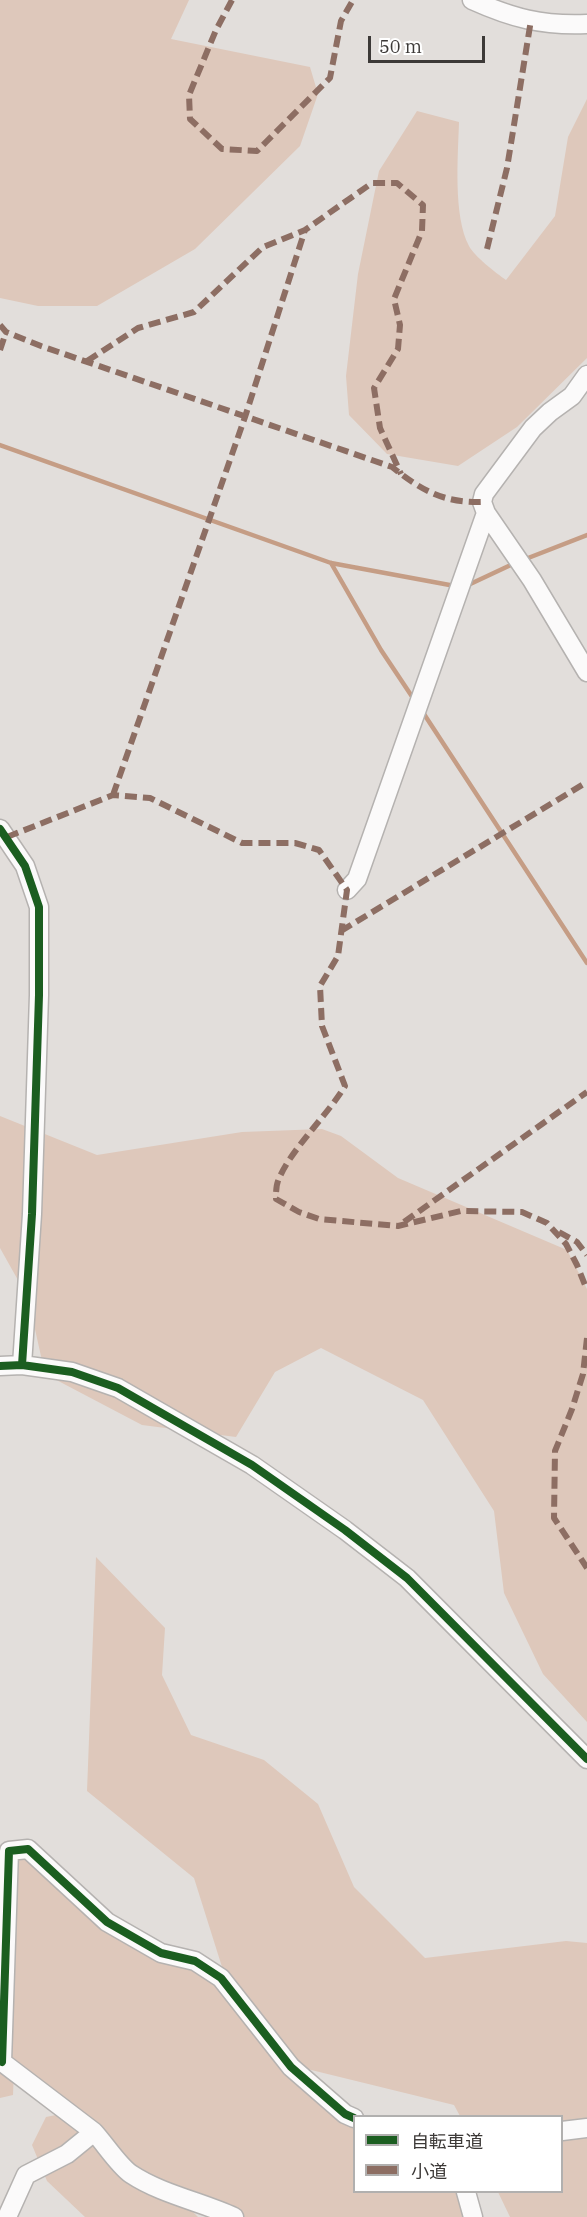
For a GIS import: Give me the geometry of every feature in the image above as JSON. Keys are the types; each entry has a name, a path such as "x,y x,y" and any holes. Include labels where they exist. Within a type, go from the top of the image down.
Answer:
{"street":[{"path":"472,0 502,14 555,25 587,24"},
{"path":"587,375 572,396 549,412 532,428 484,494 482,502 486,513 532,580 587,672"},
{"path":"346,890 357,879 486,513"},
{"path":"0,829 25,866 39,907 39,995 32,1214 22,1365"},
{"path":"0,1366 22,1365 72,1372 118,1388 252,1465 345,1530 407,1578 587,1759"},
{"path":"234,2217 215,2208 182,2198 130,2174 94,2132 1,2062 9,1851 28,1850 106,1922 161,1953 195,1961 221,1977 291,2067 345,2114 353,2118"},
{"path":"563,2131 587,2128"},
{"path":"7,2217 26,2175 67,2154 94,2132"},
{"path":"466,2193 473,2217"}],"shaded area":[{"path":"0,0 189,0 171,39 310,67 318,94 300,146 195,249 97,306 38,306 0,298"},
{"path":"587,99 587,358 517,427 458,466 387,454 349,415 346,376 358,274 379,171 417,111 459,122 458,186 464,233 475,255 506,280 555,216 568,137"},
{"path":"0,1116 97,1155 242,1132 322,1129 341,1136 398,1178 567,1250 587,1289 587,1722 543,1674 504,1593 494,1511 423,1400 321,1348 275,1372 236,1437 142,1425 45,1374 28,1298 0,1248"},
{"path":"96,1557 165,1628 162,1675 191,1735 264,1760 318,1804 354,1887 425,1958 566,1941 587,1943 587,2217 510,2217 498,2193 563,2193 563,2115 459,2115 454,2105 299,2067 228,1986 194,1878 87,1791"},
{"path":"26,1852 104,1926 193,1962 353,2121 353,2193 462,2193 469,2217 241,2217 170,2189 198,2217 85,2217 47,2181 32,2145 46,2117 71,2112 14,2070 13,2095 0,2098 0,2035 11,1853"}],"waterway":[{"path":"0,445 331,563 455,586"},
{"path":"523,560 587,535"},
{"path":"331,563 381,650 415,701"},
{"path":"466,586 515,563"},
{"path":"422,711 587,963"}],"marked path":[{"path":"232,0 216,30 189,95 190,119 222,149 257,151 330,78 341,21 353,0"},
{"path":"487,249 507,168 531,20"},
{"path":"87,361 138,328 194,312 263,247 305,230 372,183 397,183 423,205 422,231 394,299 400,325 398,349 374,388 380,428 401,474"},
{"path":"113,795 245,417 305,230"},
{"path":"0,325 6,332 41,346 392,467 433,493 456,500 482,502"},
{"path":"0,350 6,332"},
{"path":"341,931 587,782"},
{"path":"7,837 113,795 150,798 242,843 295,843 319,850 347,890 338,956 320,986 322,1026 345,1086 291,1157 277,1183 276,1199 299,1212 319,1219 398,1226 461,1211 522,1212 547,1223 566,1244 587,1290"},
{"path":"404,1222 587,1092"},
{"path":"559,1232 577,1242 587,1255"},
{"path":"587,1338 583,1374 555,1451 554,1518 587,1568"}],"cycle path":[{"path":"0,829 25,866 39,907 39,995 32,1214 22,1365"},
{"path":"0,1366 22,1365 72,1372 118,1388 252,1465 345,1530 407,1578 587,1759"},
{"path":"0,2061 2,2062 9,1851 28,1849 107,1922 161,1953 195,1961 221,1978 291,2067 345,2114 353,2118"}]}
